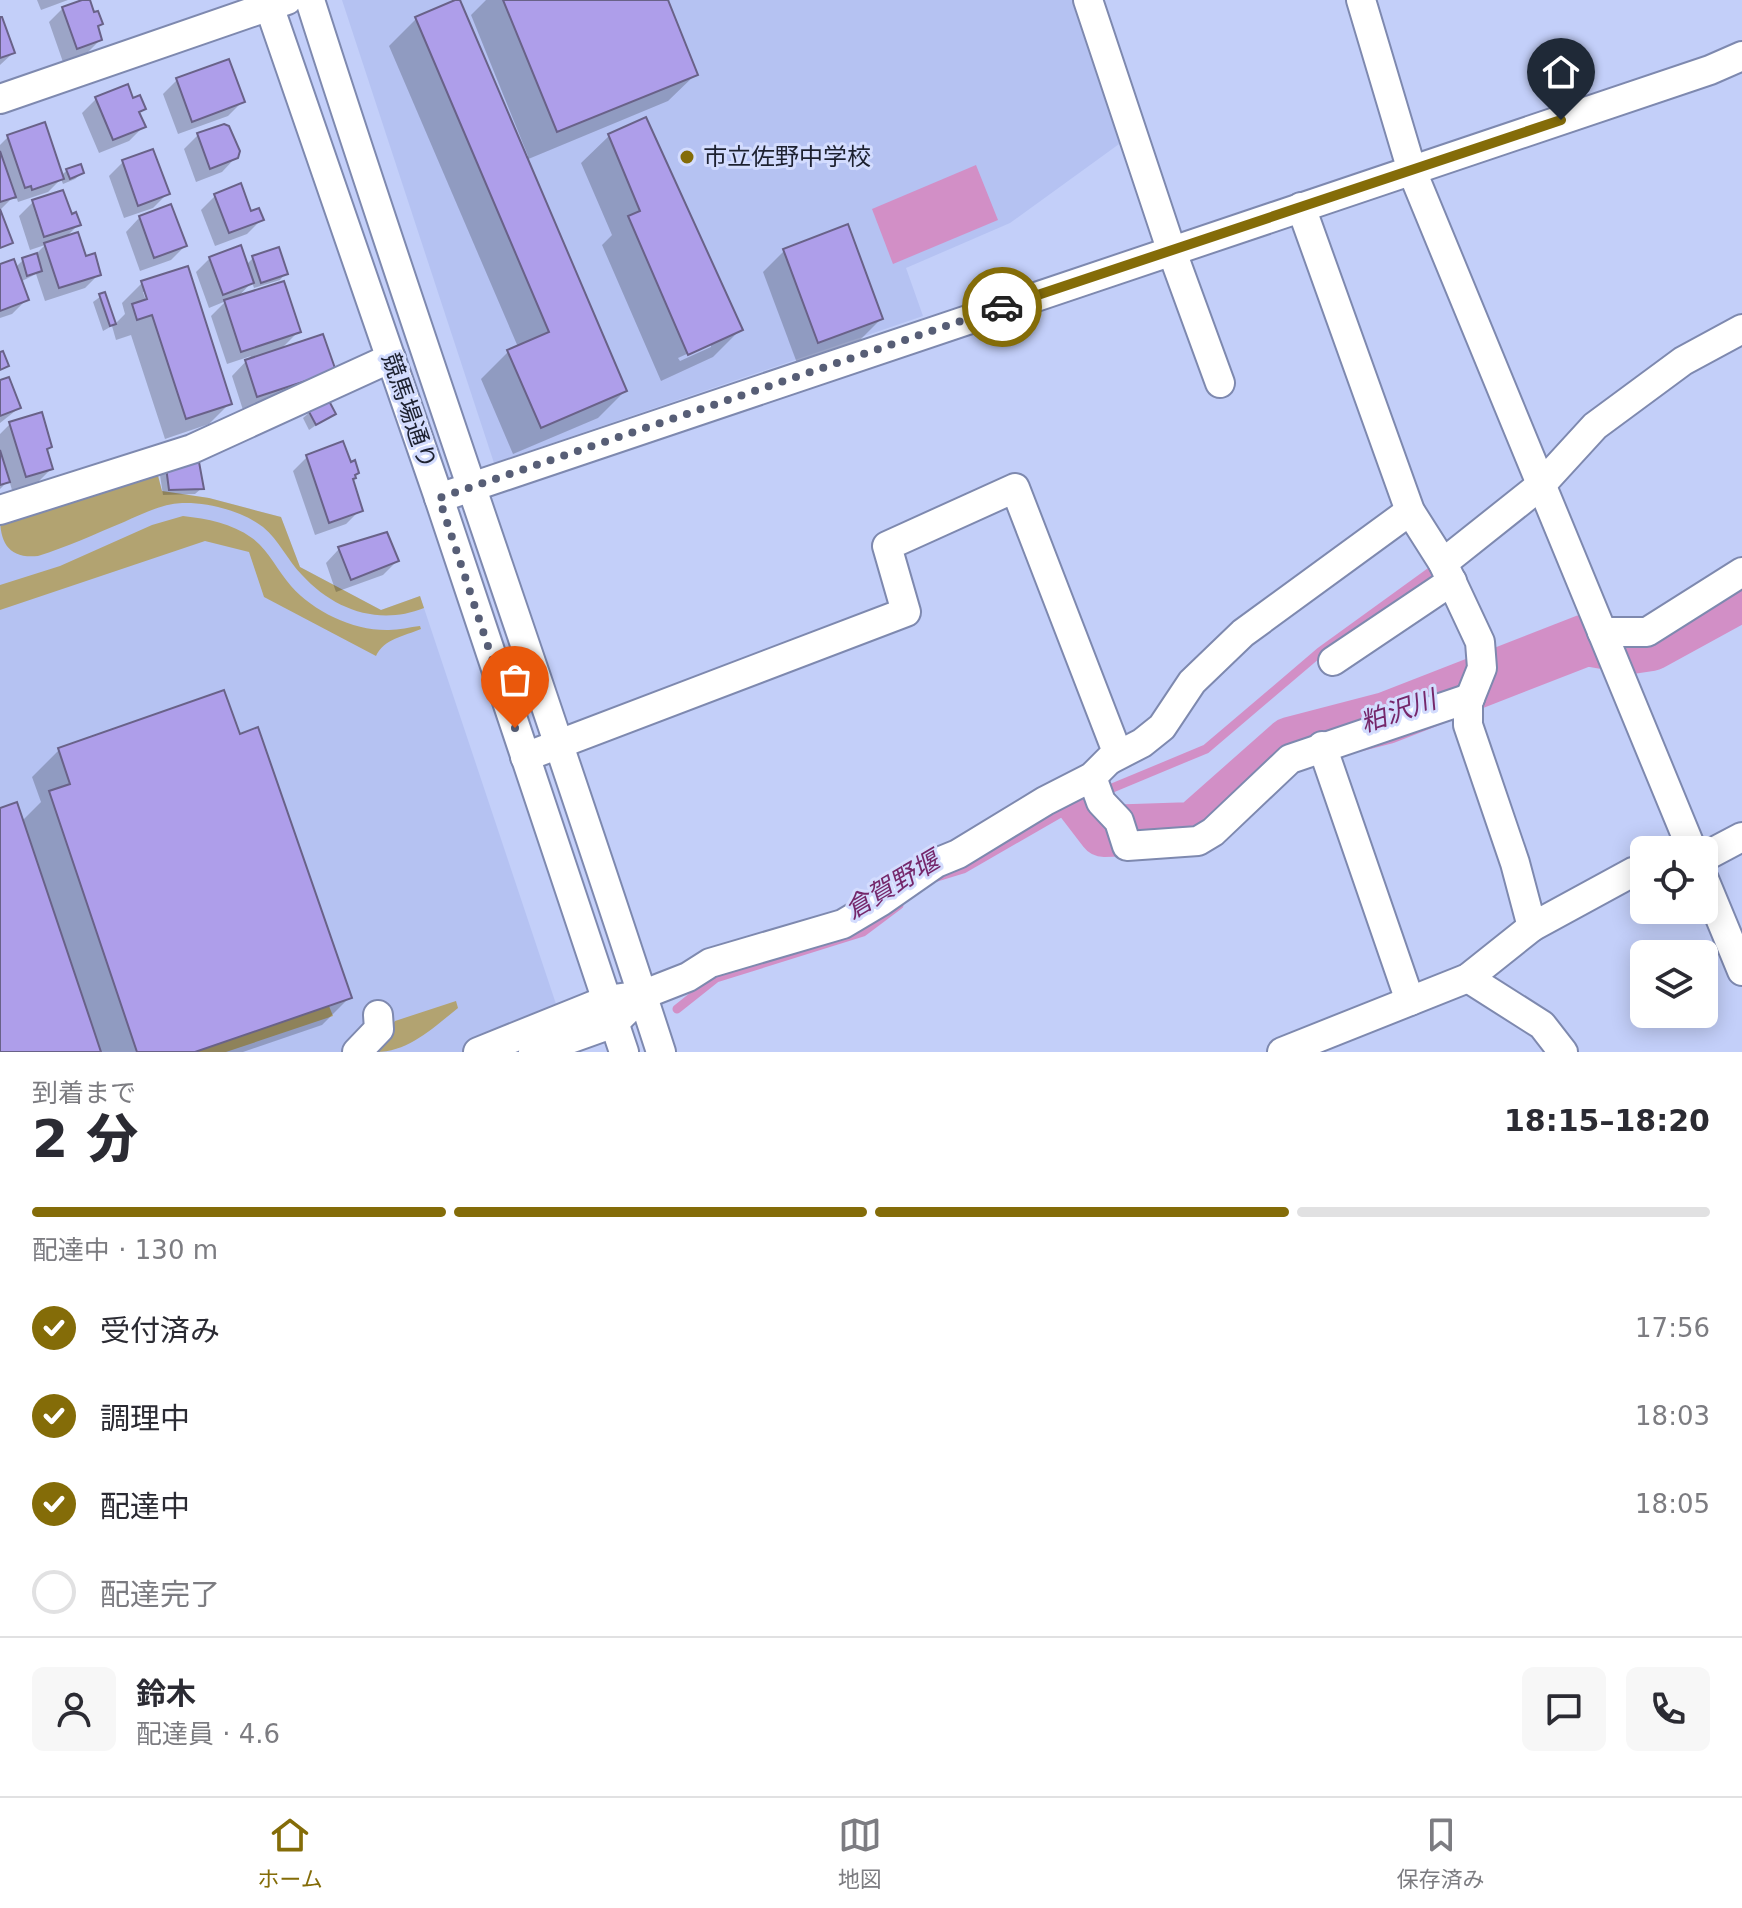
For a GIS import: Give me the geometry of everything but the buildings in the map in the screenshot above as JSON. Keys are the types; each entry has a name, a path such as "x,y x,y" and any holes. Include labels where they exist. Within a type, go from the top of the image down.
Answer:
{"street":[{"name":"競馬場通り","path":"310,0 375,205 560,744 661,1052"},
{"path":"1088,0 1171,249 1220,383"},
{"path":"1361,0 1412,171 1686,836"},
{"name":"競馬場通り","path":"274,2 624,1052"},
{"path":"0,99 274,2"},
{"path":"439,498 1710,70 1742,56"},
{"path":"1301,207 1410,511 1448,572 1480,642 1482,668 1470,698 1468,725 1515,863 1532,927"},
{"path":"1333,661 1448,572 1541,485 1595,426 1683,361 1742,329"},
{"path":"0,510 192,449 391,358"},
{"path":"525,757 906,612 887,546 1015,488 1117,752 1101,768 1101,802 1119,821 1127,846 1198,841 1213,832 1290,759 1470,698"},
{"path":"533,1052 642,995 688,977 710,963 843,924 936,863 958,854 1142,743 1162,727 1192,682 1243,633 1410,511"},
{"path":"1602,632 1647,632 1742,572"},
{"path":"1322,746 1410,1001"},
{"path":"1718,850 1742,837"},
{"path":"1282,1052 1468,978 1532,927 1630,874"},
{"path":"1718,913 1742,971"},
{"path":"1468,978 1542,1025 1563,1052"},
{"path":"478,1052 610,1012"},
{"path":"357,1052 379,1029 378,1015"}],"shaded area":[{"path":"342,0 1079,0 1126,139 1010,223 906,268 923,316 494,463"},
{"path":"976,165 998,220 893,264 872,209"},
{"path":"156,468 162,491 209,498 281,517 300,567 381,610 420,596 572,1052 0,1052 0,517"},
{"path":"156,468 162,491 209,498 281,517 300,567 381,610 420,596 424,608 407,613 374,615 343,606 302,575 274,538 255,521 203,504 182,503 159,507 38,556 20,555 4,542 0,517"},
{"path":"183,516 219,522 252,538 300,595 323,612 362,627 393,630 420,626 421,629 389,642 376,656 264,597 249,552 205,541 0,610 0,585 60,566 152,525"},
{"path":"456,1001 458,1008 420,1037 399,1048 376,1052 395,1021"},
{"path":"329,1006 333,1016 226,1052 184,1052"}],"waterway":[{"path":"937,877 963,869 1081,801 1206,749 1320,652 1436,568"},
{"name":"粕沢川","path":"1081,801 1104,831 1194,828 1290,743 1386,718 1586,640 1631,648 1651,645 1742,595"},
{"name":"倉賀野堰","path":"677,1009 716,978 863,932 899,905"}],"way so far":[{"path":"515,728 439,498 1002,307"}],"place":[{"name":"市立佐野中学校","path":"687,157"}],"route":[{"path":"1002,307 1561,120"}]}
